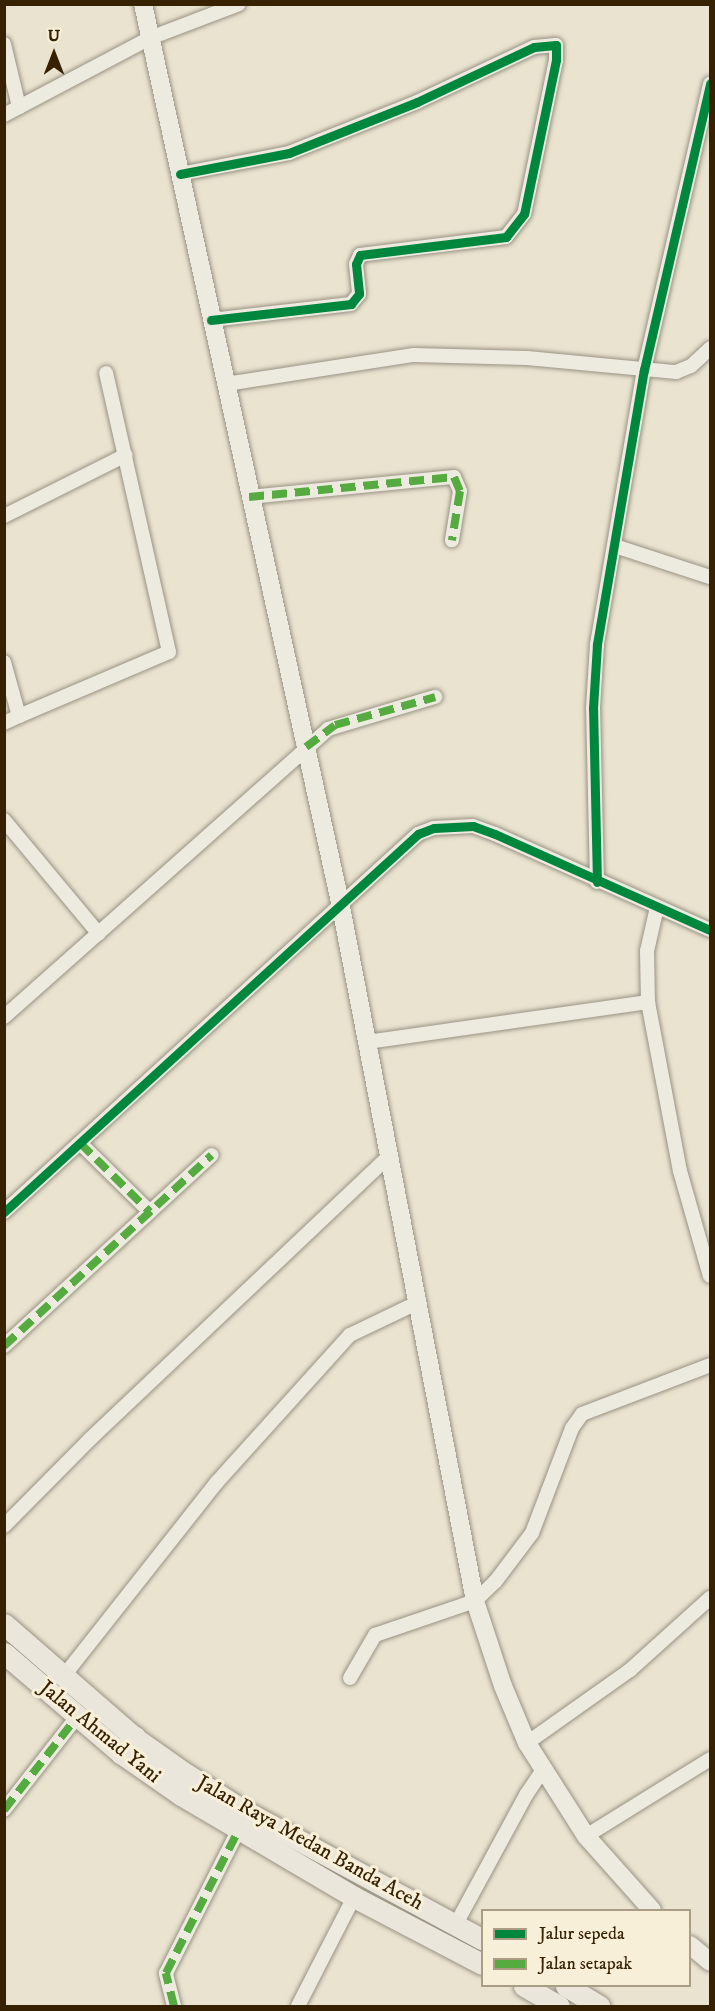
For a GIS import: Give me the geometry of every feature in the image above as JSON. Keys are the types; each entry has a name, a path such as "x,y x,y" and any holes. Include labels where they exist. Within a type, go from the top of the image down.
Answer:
{"main road":[{"path":"143,4 249,497 341,907 475,1601 502,1686 527,1743 586,1836 650,1909"},
{"name":"Jalan Raya Medan Banda Aceh","path":"4,1624 63,1677 129,1746 481,1938"},
{"name":"Jalan Ahmad Yani","path":"4,1653 77,1717 129,1746 238,1831 354,1897 481,1963"},
{"path":"691,1946 711,1962"},
{"path":"568,1987 599,2007"},
{"path":"532,1995 559,2007"}],"street":[{"path":"4,115 150,38 239,4"},
{"path":"4,44 19,107"},
{"path":"180,174 289,153 417,102 534,48 556,45 556,60 524,214 506,237 360,255 356,264 359,294 351,304 211,320"},
{"path":"597,882 594,677 605,588 615,546 644,370 711,83"},
{"path":"226,384 414,355 527,358 644,370 682,371 711,348"},
{"path":"4,723 169,652 106,373"},
{"path":"4,516 126,455"},
{"path":"249,497 454,477 460,491 452,540"},
{"path":"615,546 711,577"},
{"path":"4,662 19,716"},
{"path":"5,1015 99,934 306,747 335,725 435,697"},
{"path":"4,820 99,934"},
{"path":"4,1212 341,907 418,834 453,825 495,834 597,882 711,930"},
{"path":"657,907 647,951 648,1002 680,1171 711,1276"},
{"path":"367,1042 648,1002"},
{"path":"80,1143 150,1212"},
{"path":"4,1346 212,1155"},
{"path":"4,1526 90,1439 390,1155"},
{"path":"63,1677 217,1482 350,1335 419,1302"},
{"path":"350,1678 375,1635 475,1601 495,1582 532,1533 572,1428 582,1414 711,1365"},
{"path":"527,1743 630,1670 711,1598"},
{"path":"4,1810 77,1717"},
{"path":"586,1836 711,1759"},
{"path":"456,1924 526,1795 543,1770"},
{"path":"174,2007 166,1973 238,1831"},
{"path":"298,2007 354,1897"}],"marked path":[{"path":"249,497 454,477 460,491 452,540"},
{"path":"306,747 335,725 435,697"},
{"path":"80,1143 150,1212"},
{"path":"4,1346 212,1155"},
{"path":"4,1810 77,1717"},
{"path":"174,2006 166,1973 238,1831"}],"cycle path":[{"path":"180,174 289,153 417,102 534,47 556,45 556,60 524,214 506,237 360,255 356,264 359,294 351,304 211,320"},
{"path":"597,882 593,708 597,644 644,370 710,83"},
{"path":"4,1212 418,834 434,828 473,826 710,930"}]}
